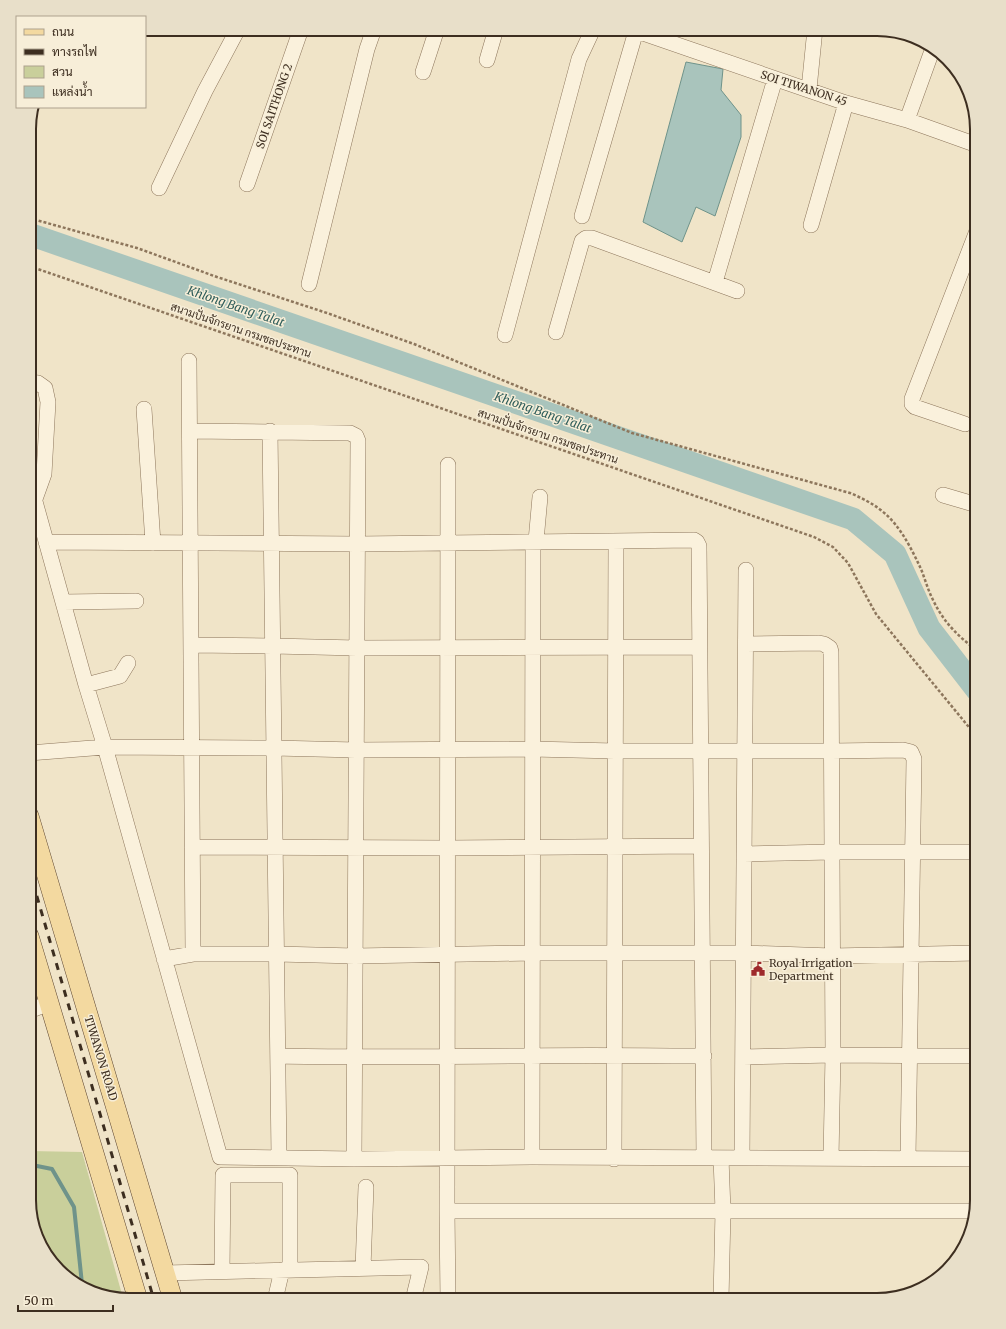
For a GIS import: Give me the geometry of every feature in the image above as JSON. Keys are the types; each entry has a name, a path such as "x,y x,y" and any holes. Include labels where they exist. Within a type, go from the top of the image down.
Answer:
{"main road":[{"name":"TIWANON ROAD","path":"36,840 171,1293"},
{"path":"36,959 136,1293"}],"street":[{"path":"159,188 234,36"},
{"name":"SOI SAITHONG 2","path":"247,184 299,36"},
{"path":"310,284 367,49 372,36"},
{"path":"423,72 435,36"},
{"path":"487,60 494,36"},
{"path":"505,335 579,59 590,36"},
{"path":"582,216 631,36"},
{"name":"SOI TIWANON 45","path":"650,36 846,103 907,120 970,142"},
{"path":"808,89 814,36"},
{"path":"907,120 931,54"},
{"path":"715,282 775,79"},
{"path":"811,225 846,103"},
{"path":"556,332 582,241 586,238 592,238 737,291"},
{"path":"965,424 915,407 912,404 912,399 970,249"},
{"path":"189,361 193,954"},
{"path":"36,383 45,388 48,402 44,474 36,496"},
{"path":"144,409 153,543"},
{"path":"190,431 350,433 356,436 358,441 354,1159"},
{"path":"270,431 279,1157"},
{"path":"448,465 448,1293"},
{"path":"943,496 970,503"},
{"path":"532,1157 533,647 535,541 540,497"},
{"path":"36,503 62,602 105,747 220,1157 354,1159 532,1157 970,1159"},
{"path":"46,542 191,544 357,544 535,541 616,542 694,540 697,542 699,546 704,1158"},
{"path":"614,1158 616,542"},
{"path":"742,1158 746,570"},
{"path":"62,602 136,601"},
{"path":"746,644 819,643 830,648 832,751 833,1055 831,1158"},
{"path":"191,645 357,648 700,647"},
{"path":"86,685 120,676 128,663"},
{"path":"36,752 105,747 356,750 532,749 615,751 903,750 911,752 914,759 914,852 908,1158"},
{"path":"192,847 275,846 448,848 702,846"},
{"path":"744,854 832,852 970,852"},
{"path":"164,959 193,954 356,956 532,953 744,953 832,956 970,953"},
{"path":"36,1008 49,1002"},
{"path":"743,1057 833,1055 970,1056"},
{"path":"278,1056 355,1058 704,1056"},
{"path":"721,1158 723,1211 721,1293"},
{"path":"222,1272 223,1175 290,1175 286,1270 278,1293"},
{"path":"363,1268 366,1187"},
{"path":"447,1210 969,1211"},
{"path":"165,1273 421,1267 415,1293"}],"path":[{"path":"36,220 137,248 217,277 327,313 414,344 632,433 850,492 871,502 895,524 920,567 932,600 950,627 970,645"},
{"name":"สนามปั่นจักรยาน กรมชลประทาน","path":"36,268 814,537 833,546 848,563 876,614 970,728"}],"green space":[{"path":"36,1151 82,1152 121,1292 105,1290 94,1286 68,1270 52,1251 41,1230 36,1200"}],"water":[{"path":"686,62 723,69 721,90 741,115 741,137 715,216 696,207 682,242 643,222"}],"waterway":[{"name":"Khlong Bang Talat","path":"36,236 853,519 895,554 929,628 970,681"},
{"path":"36,1166 52,1169 74,1207 81,1279"}],"railway":[{"path":"36,893 152,1293"}],"place":[{"name":"Royal Irrigation Department","path":"758,969"}]}
